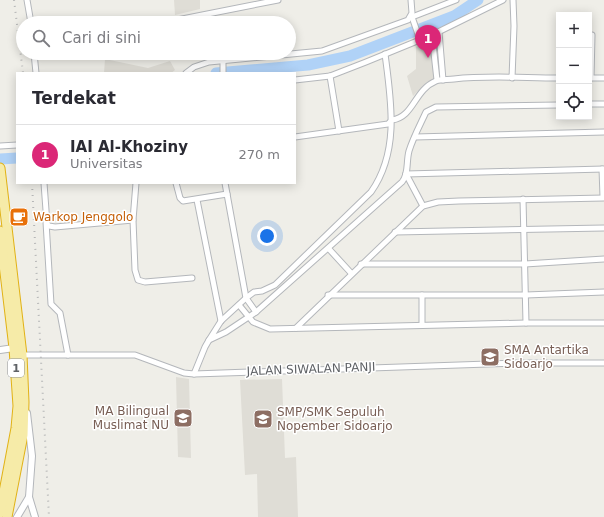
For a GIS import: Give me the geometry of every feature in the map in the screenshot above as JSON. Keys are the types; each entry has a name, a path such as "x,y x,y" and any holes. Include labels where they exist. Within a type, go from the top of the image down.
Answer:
{"highway":[{"name":"1","path":"0,168 22,355 24,402 23,435 7,517"},
{"name":"1","path":"0,231 14,348 17,401 16,428 0,508"}],"street":[{"path":"27,0 30,16"},
{"path":"197,16 278,0"},
{"path":"411,0 412,20 419,38"},
{"path":"296,54 322,51 412,20 456,0"},
{"path":"296,80 330,76 385,54 419,38 439,32 503,0"},
{"path":"512,78 514,26 513,0"},
{"path":"439,32 440,80"},
{"path":"432,35 440,80"},
{"path":"194,374 205,347 221,321 254,292 262,291 274,285 371,192 382,176 392,120 385,54"},
{"path":"35,60 36,72"},
{"path":"188,72 202,64 247,60"},
{"path":"222,63 223,72"},
{"path":"330,76 339,131"},
{"path":"296,137 385,125 392,120 399,119 406,115 419,93 440,80 465,78 556,78"},
{"path":"592,78 604,78"},
{"path":"592,104 604,104"},
{"path":"209,340 226,332 256,312 329,250 402,182 406,174 409,151 426,112 432,108 556,105"},
{"path":"416,137 604,132"},
{"path":"0,146 16,145"},
{"path":"296,328 328,295 423,206 438,202 604,198 603,169 406,174"},
{"path":"406,174 423,206"},
{"path":"44,184 46,242 51,304 60,313 68,355"},
{"path":"136,184 133,220 135,270 138,280 145,282 192,278"},
{"path":"176,184 181,200 197,200 227,194"},
{"path":"225,184 246,298 256,312"},
{"path":"523,199 526,323"},
{"path":"197,200 221,321"},
{"path":"46,221 49,226 55,227 133,220"},
{"path":"395,232 604,228"},
{"path":"329,250 351,273"},
{"path":"361,264 525,264 604,259"},
{"path":"328,295 526,295 604,292"},
{"path":"422,295 422,325"},
{"path":"238,305 248,317 265,328 604,323"},
{"path":"0,350 14,348"},
{"name":"JALAN SIWALAN PANJI","path":"22,355 134,355 184,373 194,374 515,363 604,363"},
{"path":"24,402 32,456 29,497 35,517"},
{"path":"17,517 29,497"}],"shaded area":[{"path":"174,0 200,0 200,9 175,15"},
{"path":"437,37 441,76 427,82 413,96 407,76 416,69 416,47"},
{"path":"105,60 148,68 170,61 175,70 172,72 104,72"},
{"name":"MA Bilingual Muslimat NU","path":"176,377 189,379 191,458 178,457"},
{"name":"SMP/SMK Sepuluh Nopember Sidoarjo","path":"282,379 285,458 296,457 298,517 258,517 257,474 245,475 240,380"}],"waterway":[{"path":"228,72 308,65 350,56 454,16 478,0"},
{"path":"0,159 16,158"}],"railway":[{"path":"14,0 16,16"},
{"path":"21,60 23,72"},
{"path":"32,184 49,517"}],"place":[{"name":"IAI Al-Khoziny","path":"428,58"},
{"name":"Warkop Jenggolo","path":"19,217"},
{"name":"SMA Antartika Sidoarjo","path":"490,357"},
{"name":"MA Bilingual Muslimat NU","path":"183,418"},
{"name":"SMP/SMK Sepuluh Nopember Sidoarjo","path":"263,419"}]}
